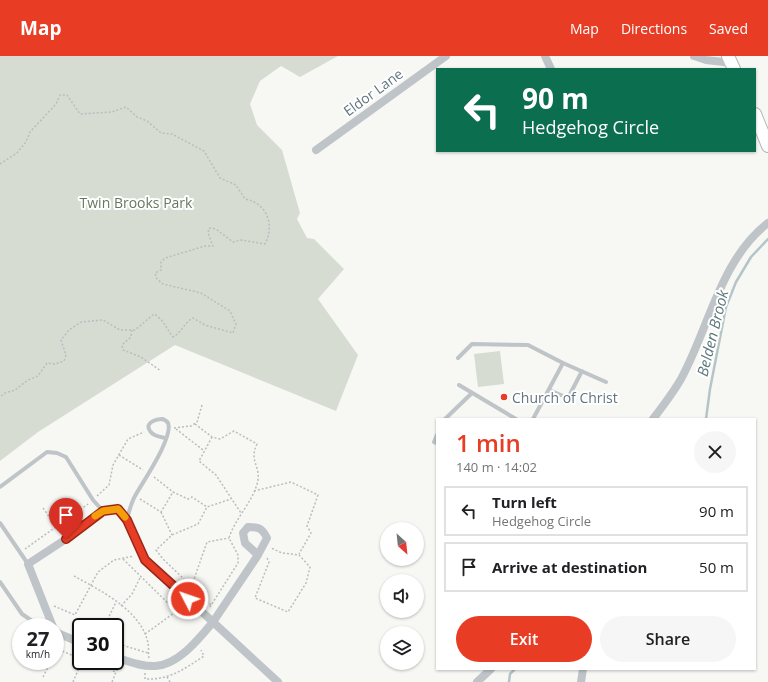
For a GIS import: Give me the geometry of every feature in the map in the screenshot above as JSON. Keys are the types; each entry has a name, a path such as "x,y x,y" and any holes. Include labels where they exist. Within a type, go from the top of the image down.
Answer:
{"main road":[{"path":"756,116 768,146"}],"street":[{"name":"Eldor Lane","path":"316,150 446,56"},
{"path":"544,56 550,68"},
{"path":"694,56 706,60 732,63"},
{"path":"654,418 681,378 738,253 755,233 768,223"},
{"path":"49,618 28,564 66,539 103,511 118,509 127,520 145,560 278,682"},
{"path":"124,660 140,665 156,666 176,658 194,645 262,556"},
{"path":"476,682 490,670"},
{"path":"581,682 583,670"}],"lane":[{"path":"458,358 472,344 528,345 563,363 606,382"},
{"path":"534,418 563,363"},
{"path":"549,390 568,398 582,371"},
{"path":"459,385 514,418"},
{"path":"446,418 472,393"},
{"path":"127,520 135,496 159,456 165,438 168,429 168,423 163,419 157,418 151,422 149,427 150,431 153,434 165,438"},
{"path":"0,487 47,452 57,453 66,457 94,500 103,511"},
{"path":"0,523 28,564"},
{"path":"0,582 22,614 27,618"}],"path":[{"path":"0,164 17,153 26,142 30,132 56,104 60,96 67,95 80,114 112,112 126,107 137,117 147,121 161,133 172,134 204,151 220,178 236,185 245,199 253,200 266,211 270,221 270,231 265,244 241,240 233,242 216,230 209,228 208,233 213,246 204,246 165,258 161,262 161,270 155,273 157,279 163,284 201,293 230,311 236,324 233,333 205,325 192,318 186,322 183,328 172,337 163,320 154,314 147,322 135,330 120,330 103,320 81,322 69,330 61,340 66,355 64,361 55,364 47,363 38,376 28,380 15,390 5,393 0,397"},
{"path":"132,330 131,337 122,345 123,350 141,357 161,371"},
{"path":"195,424 202,405"},
{"path":"168,429 195,424 212,437 220,439 234,431 257,444 253,452 258,476 254,491 232,528 229,538 238,555 238,563 208,611 213,617 213,622"},
{"path":"174,428 204,450"},
{"path":"212,437 199,461 216,475 241,513"},
{"path":"119,455 149,473 173,492 188,499 192,497 207,506"},
{"path":"254,491 291,482 318,495 307,526 311,533 299,555"},
{"path":"162,512 173,492"},
{"path":"135,496 162,512 172,535"},
{"path":"211,605 163,559 156,550 172,535 198,524 207,506 231,499"},
{"path":"43,508 66,539"},
{"path":"144,634 176,611 186,597 207,542 229,538"},
{"path":"262,556 270,562 255,598 288,612 306,583 310,567 299,555 282,553 269,547 268,552"},
{"path":"43,603 75,615 98,572 114,560 142,552"},
{"path":"123,558 140,577 176,611"},
{"path":"74,576 116,602 141,626 148,643 149,666"},
{"path":"121,606 132,594 140,577"},
{"path":"108,618 116,602"},
{"path":"124,646 148,653"},
{"path":"43,677 46,670"},
{"path":"73,682 78,670"},
{"path":"167,677 170,682"}],"green space":[{"name":"Twin Brooks Park","path":"0,56 338,56 300,77 281,66 260,81 250,104 257,125 282,150 300,213 297,219 307,238 314,239 344,269 318,299 358,355 336,411 175,345 38,432 0,461"},
{"path":"500,351 504,384 478,387 474,354"}],"waterway":[{"name":"Belden Brook","path":"706,418 710,389 726,307 736,282 751,257 768,239"},
{"name":"Belden Brook","path":"509,682 510,674 514,670"}],"slow traffic":[{"path":"95,516 103,511 118,509 125,517"}],"place":[{"name":"Church of Christ","path":"504,397"}],"route":[{"path":"66,539 103,511 118,509 127,520 145,560 188,599"}]}
